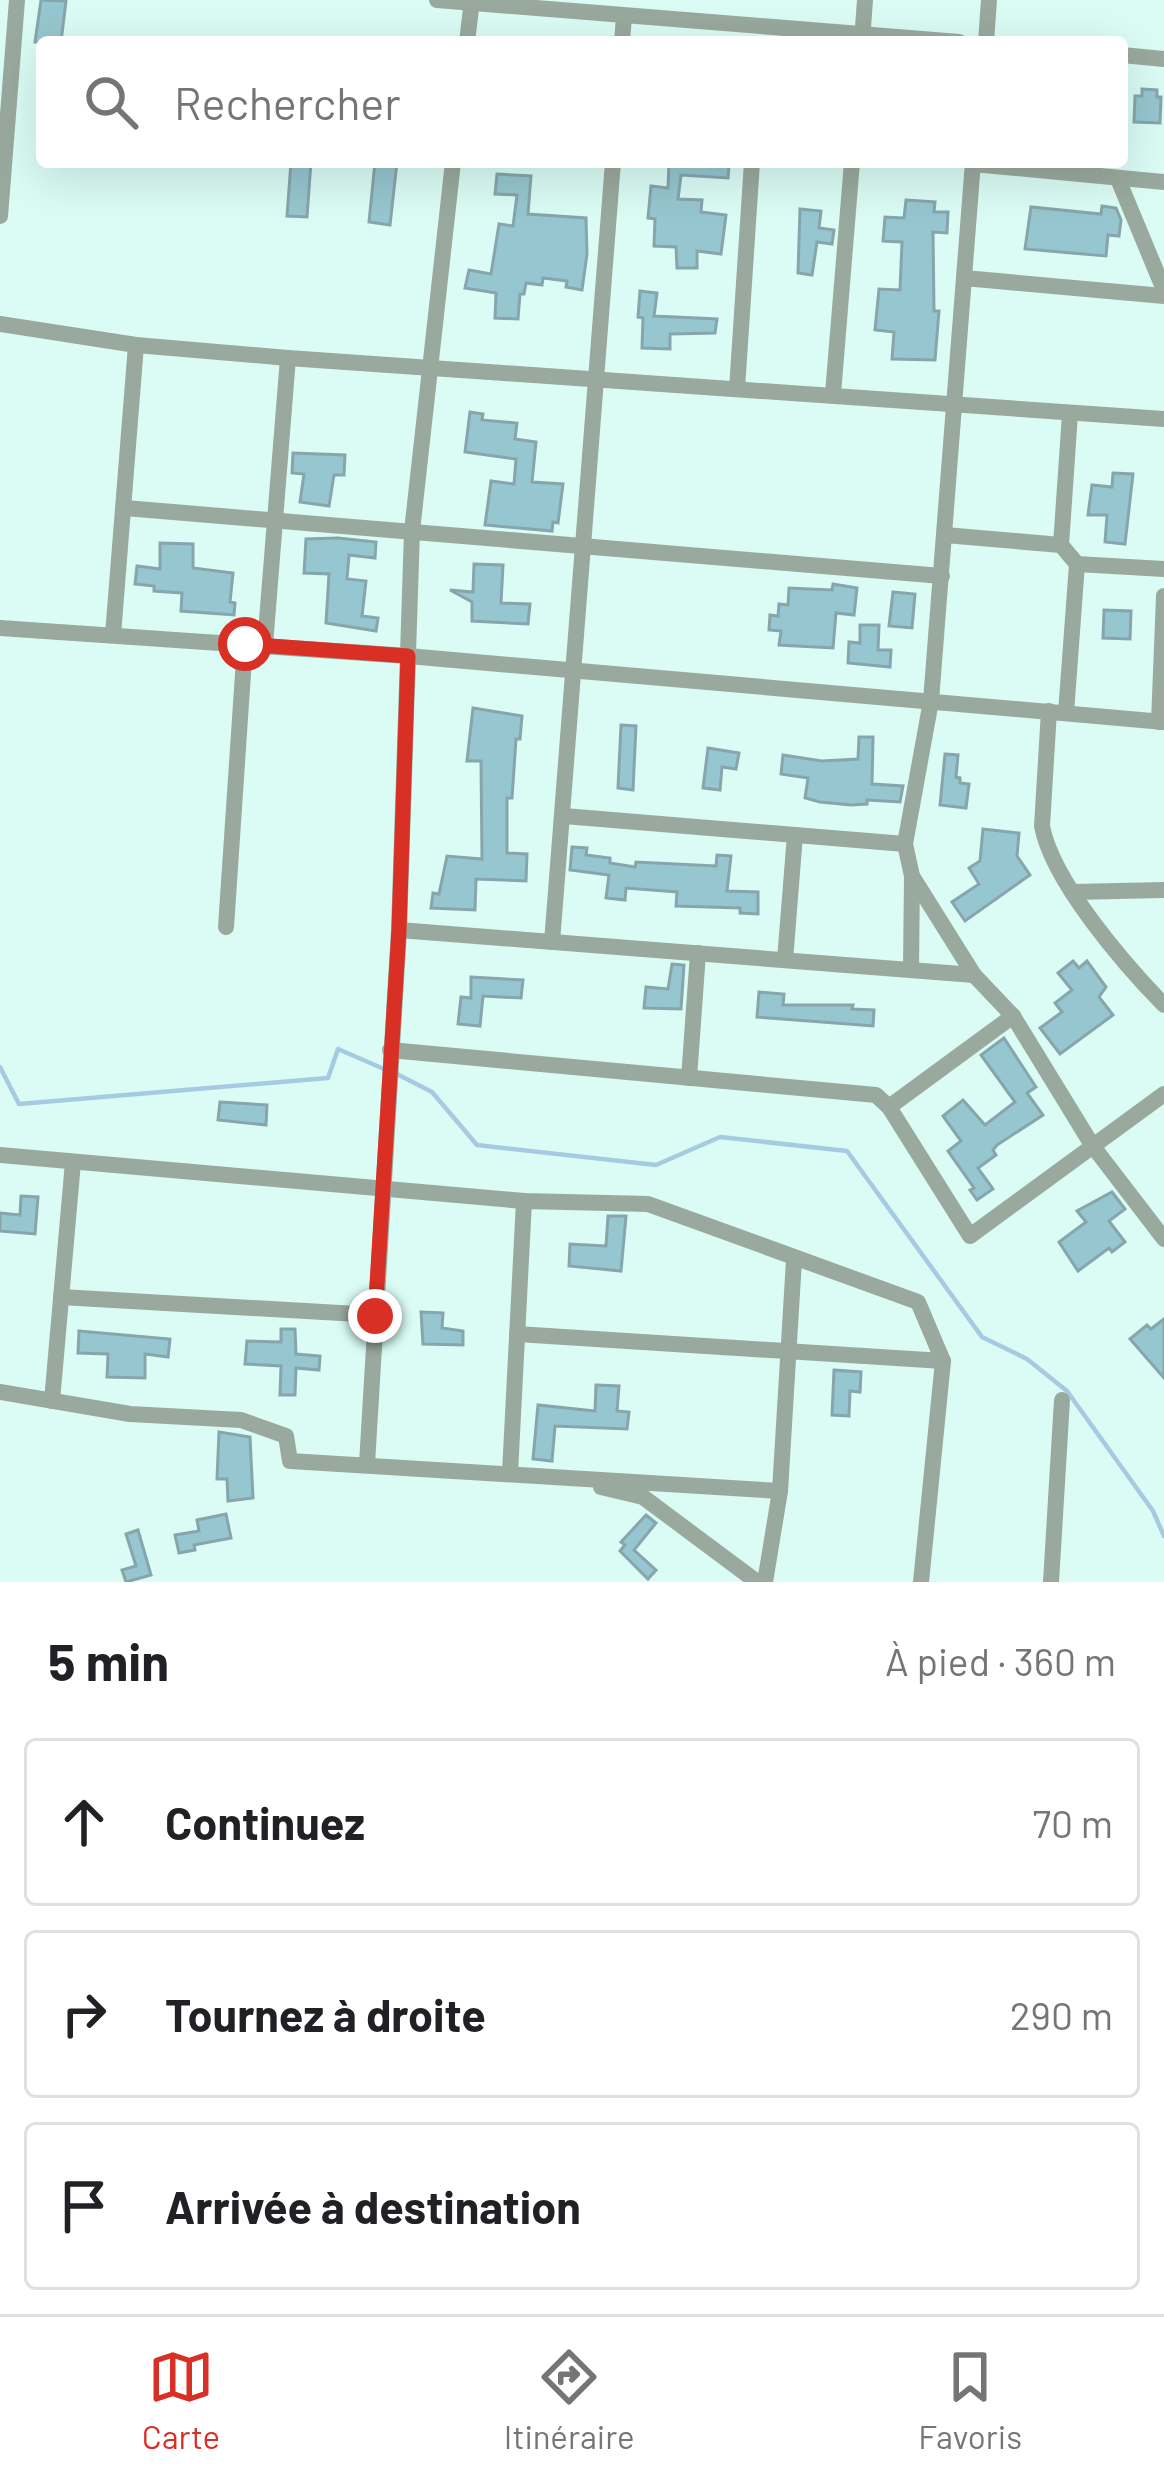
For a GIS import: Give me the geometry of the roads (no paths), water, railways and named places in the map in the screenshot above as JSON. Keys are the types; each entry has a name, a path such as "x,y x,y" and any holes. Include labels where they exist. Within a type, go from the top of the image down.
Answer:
{"street":[{"path":"0,216 17,0"},
{"path":"437,0 633,11 757,34 810,36"},
{"path":"862,36 865,0"},
{"path":"986,36 989,0"},
{"path":"468,36 472,1"},
{"path":"1128,55 1164,58"},
{"path":"368,1464 399,930 412,531 452,168"},
{"path":"552,942 614,168"},
{"path":"737,389 752,168"},
{"path":"833,394 852,168"},
{"path":"911,969 912,876 905,844 931,701 973,168"},
{"path":"1018,168 1164,182"},
{"path":"964,278 1164,293 1118,179"},
{"path":"0,324 136,345 288,358 1164,419"},
{"path":"113,635 136,345"},
{"path":"265,645 288,358"},
{"path":"1061,545 1070,415"},
{"path":"125,508 942,576"},
{"path":"945,535 1061,545 1078,564 1164,568"},
{"path":"1078,564 1042,826 1053,863 1072,892 1164,1005"},
{"path":"0,628 408,656 1161,722 1164,596"},
{"path":"226,927 245,644"},
{"path":"563,816 905,844"},
{"path":"785,960 795,836"},
{"path":"912,876 974,975 1013,1016 1092,1145 1164,1239"},
{"path":"1072,892 1164,890"},
{"path":"399,930 974,975"},
{"path":"689,1078 698,953"},
{"path":"890,1107 1013,1016"},
{"path":"390,1050 876,1095 890,1107 970,1236 1164,1094"},
{"path":"0,1155 524,1201 647,1204 918,1302 943,1361 921,1582"},
{"path":"52,1400 73,1162"},
{"path":"511,1473 524,1201"},
{"path":"544,1475 643,1497 761,1582 780,1491 794,1260"},
{"path":"61,1297 375,1316"},
{"path":"517,1334 943,1361"},
{"path":"0,1393 130,1414 241,1420 286,1436 290,1461 780,1491"},
{"path":"1051,1582 1063,1400"}],"waterway":[{"path":"0,1067 19,1104 328,1078 338,1049 384,1069"},
{"path":"395,1073 432,1092 477,1145 656,1165 720,1137 847,1151 982,1337 1027,1359 1067,1391 1153,1511 1164,1536"}]}
